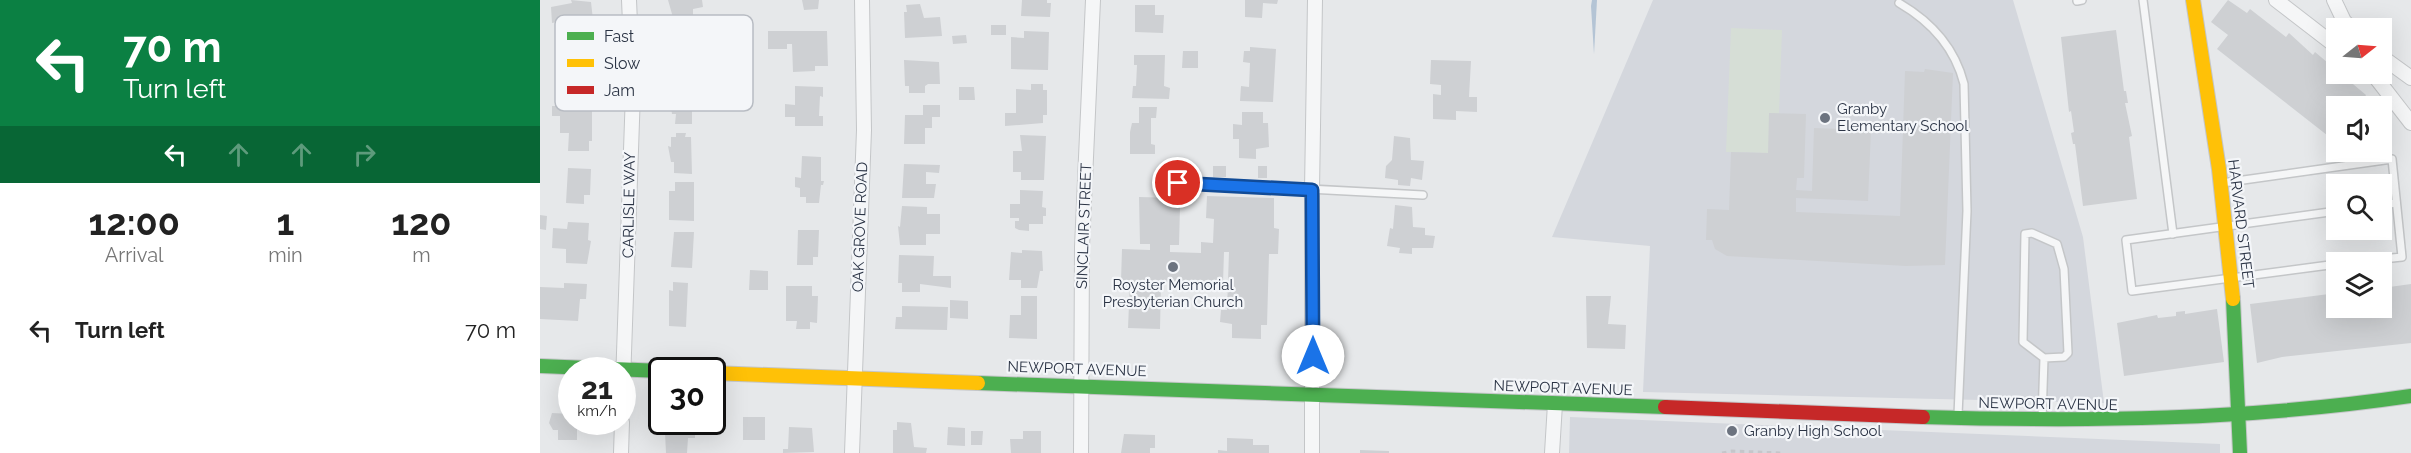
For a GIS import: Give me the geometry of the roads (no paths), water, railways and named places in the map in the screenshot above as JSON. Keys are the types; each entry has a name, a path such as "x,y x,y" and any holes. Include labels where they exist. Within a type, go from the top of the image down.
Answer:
{"street":[{"name":"CARLISLE WAY","path":"629,0 630,15"},
{"name":"OAK GROVE ROAD","path":"852,453 864,130 862,0"},
{"name":"SINCLAIR STREET","path":"1081,453 1082,247 1093,0"},
{"path":"1312,453 1315,0"},
{"name":"HARVARD STREET","path":"2193,0 2232,277 2239,347 2240,453"},
{"path":"2276,0 2326,39"},
{"path":"2334,0 2343,18"},
{"path":"2392,64 2411,78"},
{"path":"2382,84 2409,116"},
{"name":"CARLISLE WAY","path":"624,357 632,111"},
{"path":"540,366 558,367"},
{"name":"NEWPORT AVENUE","path":"726,373 2042,421 2121,421 2240,416 2411,396"},
{"path":"1552,453 1555,404"},
{"path":"621,453 622,435"}],"lane":[{"path":"2077,1 2082,0"},
{"path":"2143,0 2173,234"},
{"path":"1899,3 1931,26 1945,43 1960,68 1964,84 1967,211 1958,419"},
{"path":"2220,183 2392,159 2402,257 2392,258"},
{"path":"1178,183 1423,195"},
{"path":"2392,204 2396,203"},
{"path":"2326,212 2126,240 2132,291 2326,265"},
{"path":"2032,233 2057,244 2064,269 2068,353 2064,357 2044,358 2023,342 2025,234 2032,233"},
{"path":"2042,421 2044,358"}],"water":[{"path":"1592,0 1597,0 1594,54 1591,6"}],"place":[{"name":"Granby Elementary School","path":"1825,118"},
{"name":"Royster Memorial Presbyterian Church","path":"1173,267"},
{"name":"Granby High School","path":"1732,431"}]}
